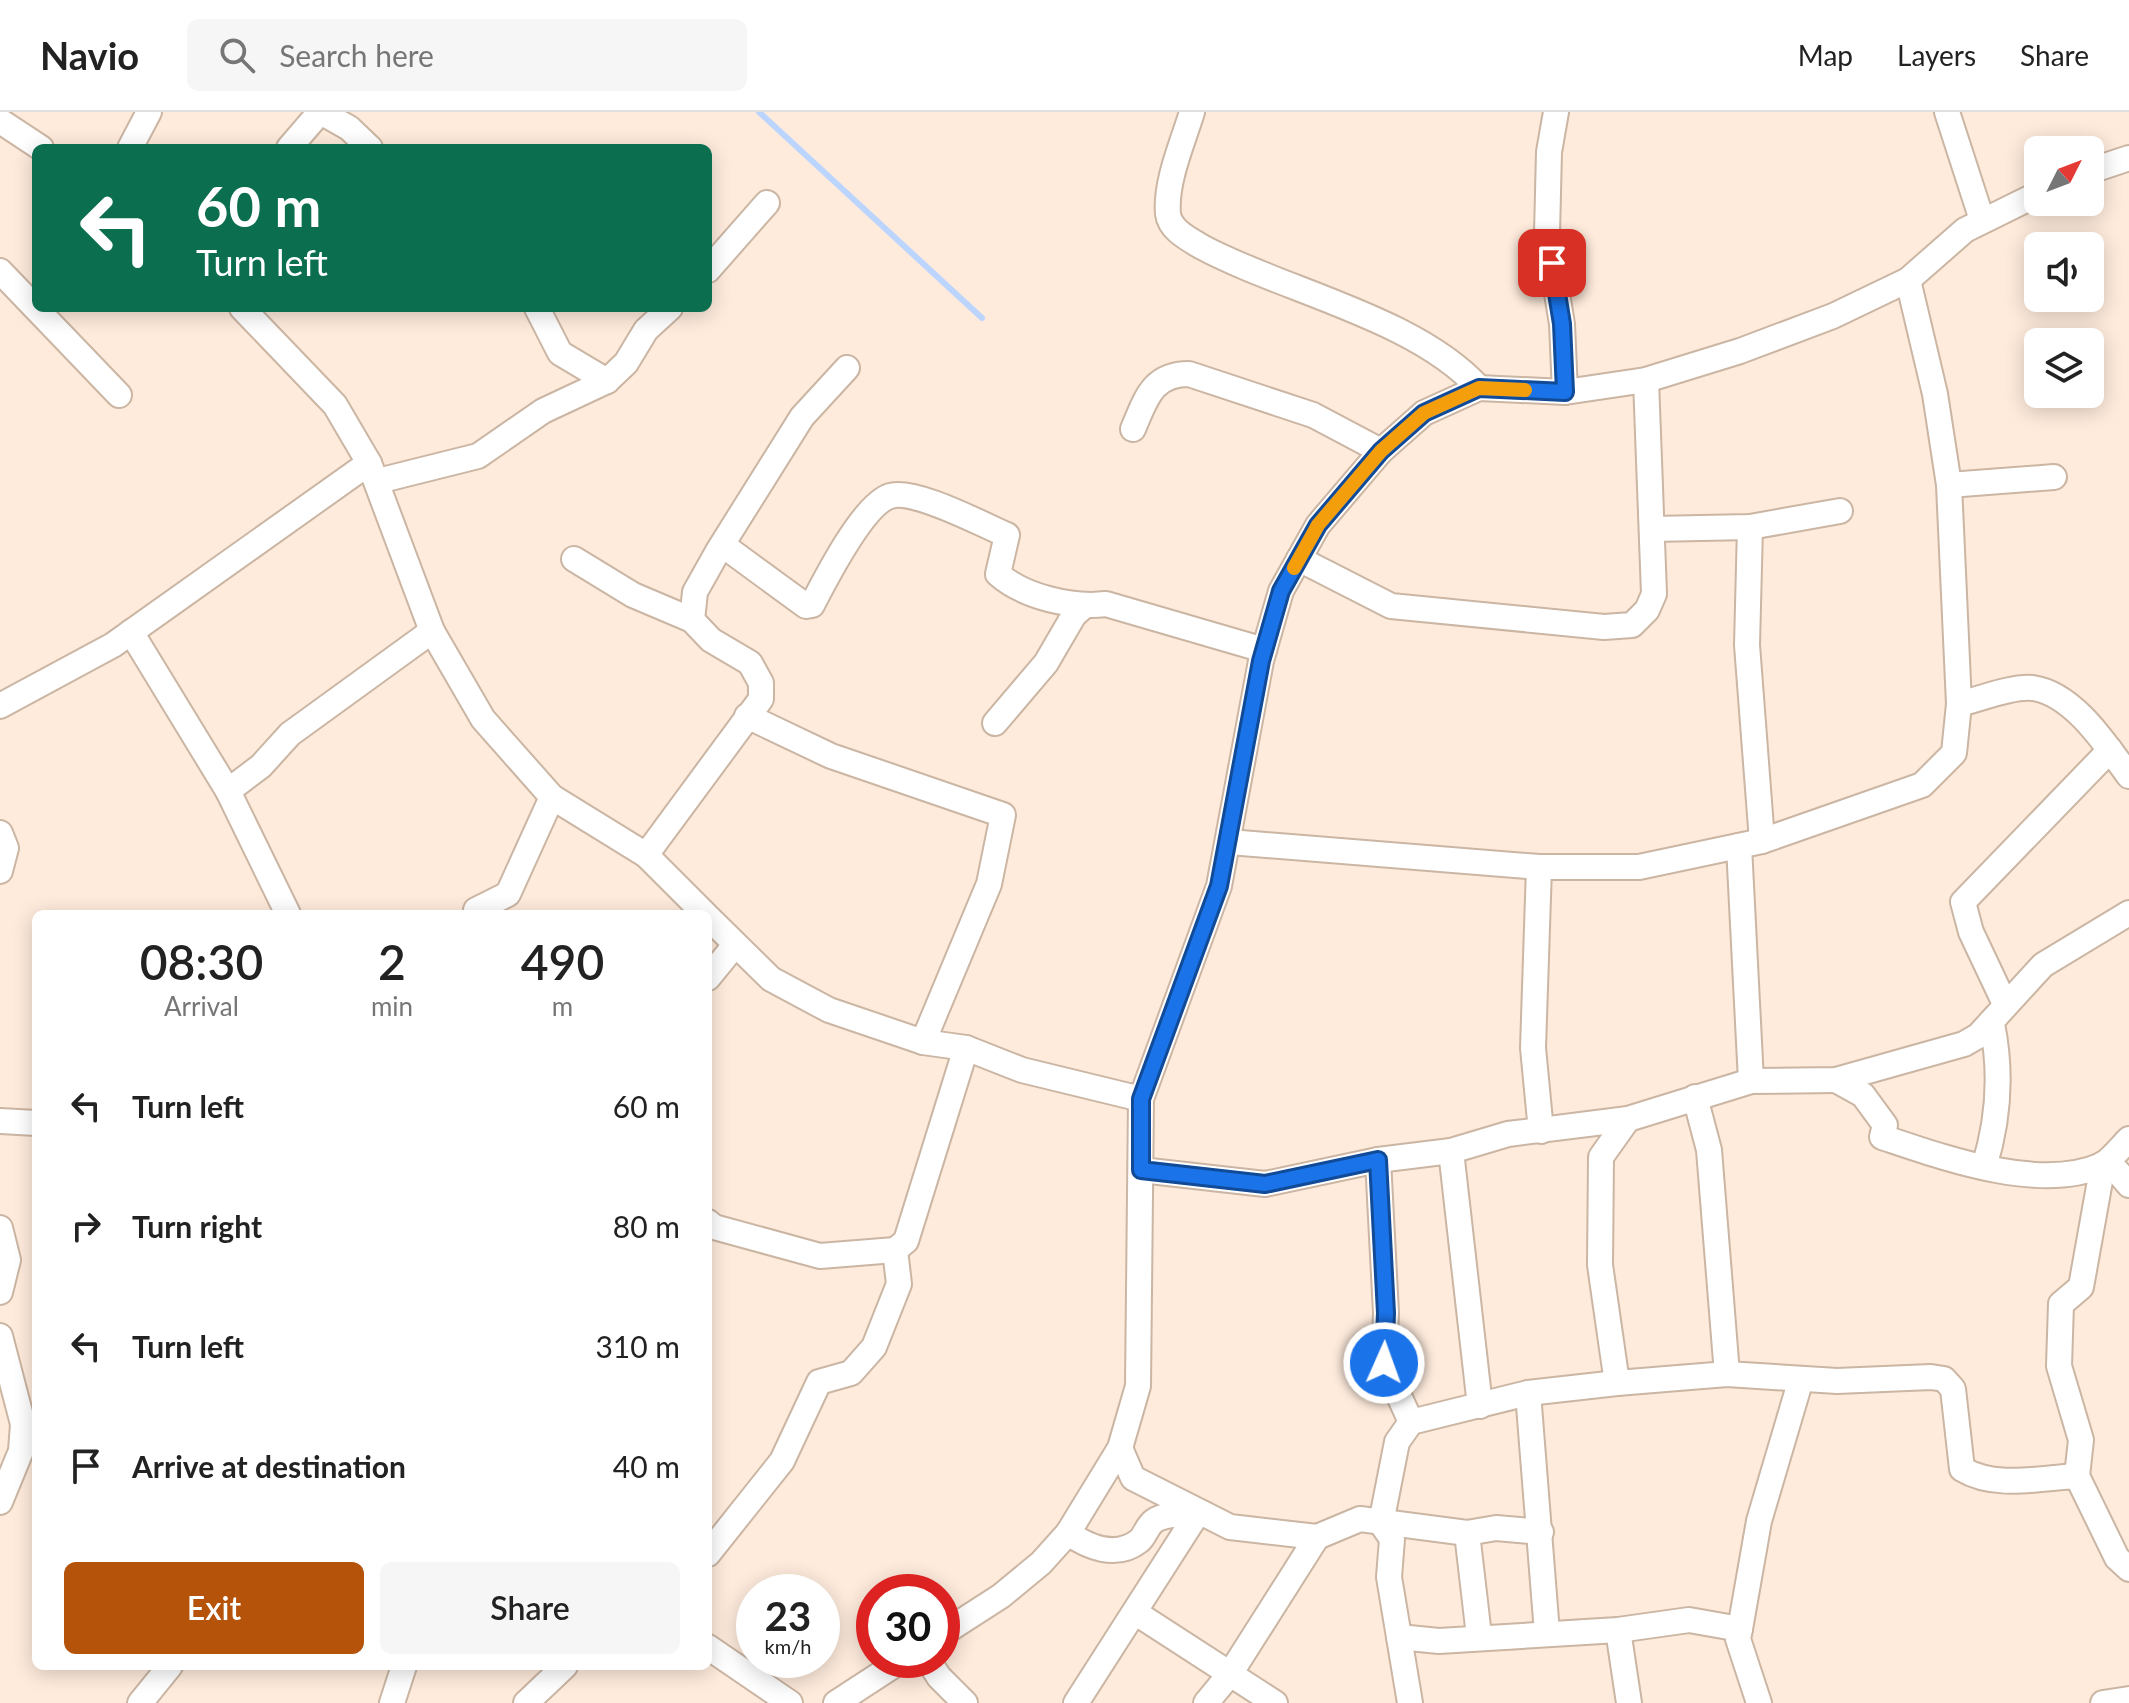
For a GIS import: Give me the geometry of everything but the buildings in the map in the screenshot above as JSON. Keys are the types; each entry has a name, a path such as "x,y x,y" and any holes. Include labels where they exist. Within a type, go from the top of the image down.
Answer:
{"street":[{"path":"132,144 149,112"},
{"path":"292,144 320,112 349,128 366,144"},
{"path":"1192,112 1172,185 1168,215 1177,231 1203,248 1348,308 1432,350 1463,370 1479,388"},
{"path":"1556,112 1549,152 1547,233 1562,324 1565,392"},
{"path":"1947,112 1982,220"},
{"path":"0,121 35,144"},
{"path":"2104,166 2129,158"},
{"path":"960,1622 1001,1596 1041,1563 1068,1533 1120,1448 1138,1386 1141,1099 1219,886 1264,650 1281,591 1318,525 1381,451 1424,413 1479,388 1565,392 1646,380 1819,321 1908,280 1982,220 2024,200"},
{"path":"712,265 767,203"},
{"path":"1229,842 1539,867 1639,867 1750,843 1922,785 1954,753 1959,704 1949,485 1935,394 1908,280"},
{"path":"3,281 32,310"},
{"path":"35,312 119,395"},
{"path":"246,312 335,405 373,472 432,631 483,719 552,797 646,855 700,910"},
{"path":"539,312 560,353 607,381"},
{"path":"0,706 131,632 373,472 478,456 543,411 607,381 626,363 646,330 666,312"},
{"path":"692,620 695,592 802,417 847,368"},
{"path":"1133,429 1150,388 1174,374 1189,374 1313,415 1381,451"},
{"path":"1299,559 1391,606 1604,627 1632,625 1647,610 1654,594 1646,380"},
{"path":"1949,485 2054,477"},
{"path":"724,546 806,606 812,605 870,508 892,495 910,495 1007,535 998,574 1011,585 1083,607 1106,604 1264,650"},
{"path":"1652,529 1750,527 1840,511"},
{"path":"1750,527 1747,645 1751,1081"},
{"path":"574,559 633,595 692,620 711,640 750,663 758,674 761,699 646,855"},
{"path":"995,723 1046,663 1074,615 1083,607"},
{"path":"228,791 261,766 290,734 432,631"},
{"path":"131,632 228,791 286,910"},
{"path":"1959,704 2030,688 2053,694 2076,713 2129,776"},
{"path":"747,716 831,756 1003,815 989,884 923,1042"},
{"path":"1984,1167 1999,1086 1998,1014 1963,902 2110,750"},
{"path":"476,910 508,894 552,797"},
{"path":"0,833 6,848 0,871"},
{"path":"1539,867 1533,1048 1541,1131"},
{"path":"1141,1170 1265,1184 1378,1160 1451,1151 1508,1134 1628,1119 1751,1081 1836,1080 1964,1044 1998,1014 2043,965 2129,913"},
{"path":"712,922 771,979 829,1010 923,1042 966,1048 1022,1070 1141,1099"},
{"path":"712,973 735,945"},
{"path":"712,1223 820,1256 895,1250 906,1241 966,1048"},
{"path":"1836,1080 1863,1095 1885,1125 1882,1137 1961,1164 2064,1173 2103,1164 2129,1139"},
{"path":"1695,1097 1709,1150 1727,1374"},
{"path":"1617,1383 1600,1265 1601,1157 1628,1119"},
{"path":"0,1121 32,1123"},
{"path":"1451,1151 1480,1406"},
{"path":"1378,1160 1386,1313 1384,1363 1411,1422"},
{"path":"2103,1164 2117,1171 2129,1185"},
{"path":"2103,1164 2081,1287 2061,1304 2059,1366 2081,1440 2077,1476 2125,1559"},
{"path":"0,1228 4,1261 0,1292"},
{"path":"712,1549 782,1461 819,1382 851,1373 874,1347 899,1284 895,1250"},
{"path":"0,1336 6,1395 23,1424 21,1451 0,1502"},
{"path":"1410,1703 1389,1577 1392,1539 1381,1523 1397,1442 1411,1422 1528,1393 1727,1374 1801,1379 1944,1379 1953,1389 1962,1469 1975,1477 2002,1481 2077,1476"},
{"path":"1759,1703 1738,1639 1759,1521 1801,1379"},
{"path":"1528,1393 1547,1633"},
{"path":"1120,1448 1133,1478 1230,1527 1317,1537 1360,1519 1467,1533 1496,1528 1541,1532"},
{"path":"1068,1533 1092,1548 1105,1551 1140,1540 1153,1521 1164,1516 1202,1514"},
{"path":"1076,1703 1202,1514"},
{"path":"1467,1533 1479,1636"},
{"path":"1206,1703 1230,1674 1317,1537"},
{"path":"1136,1613 1275,1703"},
{"path":"1399,1637 1439,1641 1479,1636 1618,1630 1689,1620 1740,1629"},
{"path":"1618,1630 1629,1703"},
{"path":"712,1650 790,1703"},
{"path":"140,1703 167,1670"},
{"path":"392,1703 403,1670"},
{"path":"526,1703 561,1670"},
{"path":"836,1703 874,1678"},
{"path":"940,1678 965,1703"},
{"path":"2103,1703 2129,1699"}],"waterway":[{"path":"759,112 982,318"}],"slow traffic":[{"path":"1294,568 1318,525 1381,451 1424,413 1479,388 1525,390"}],"route":[{"path":"1384,1363 1386,1313 1378,1160 1265,1184 1141,1170 1141,1099 1219,886 1261,661 1281,591 1318,525 1381,451 1424,413 1479,388 1565,392 1562,324 1552,263"}]}
